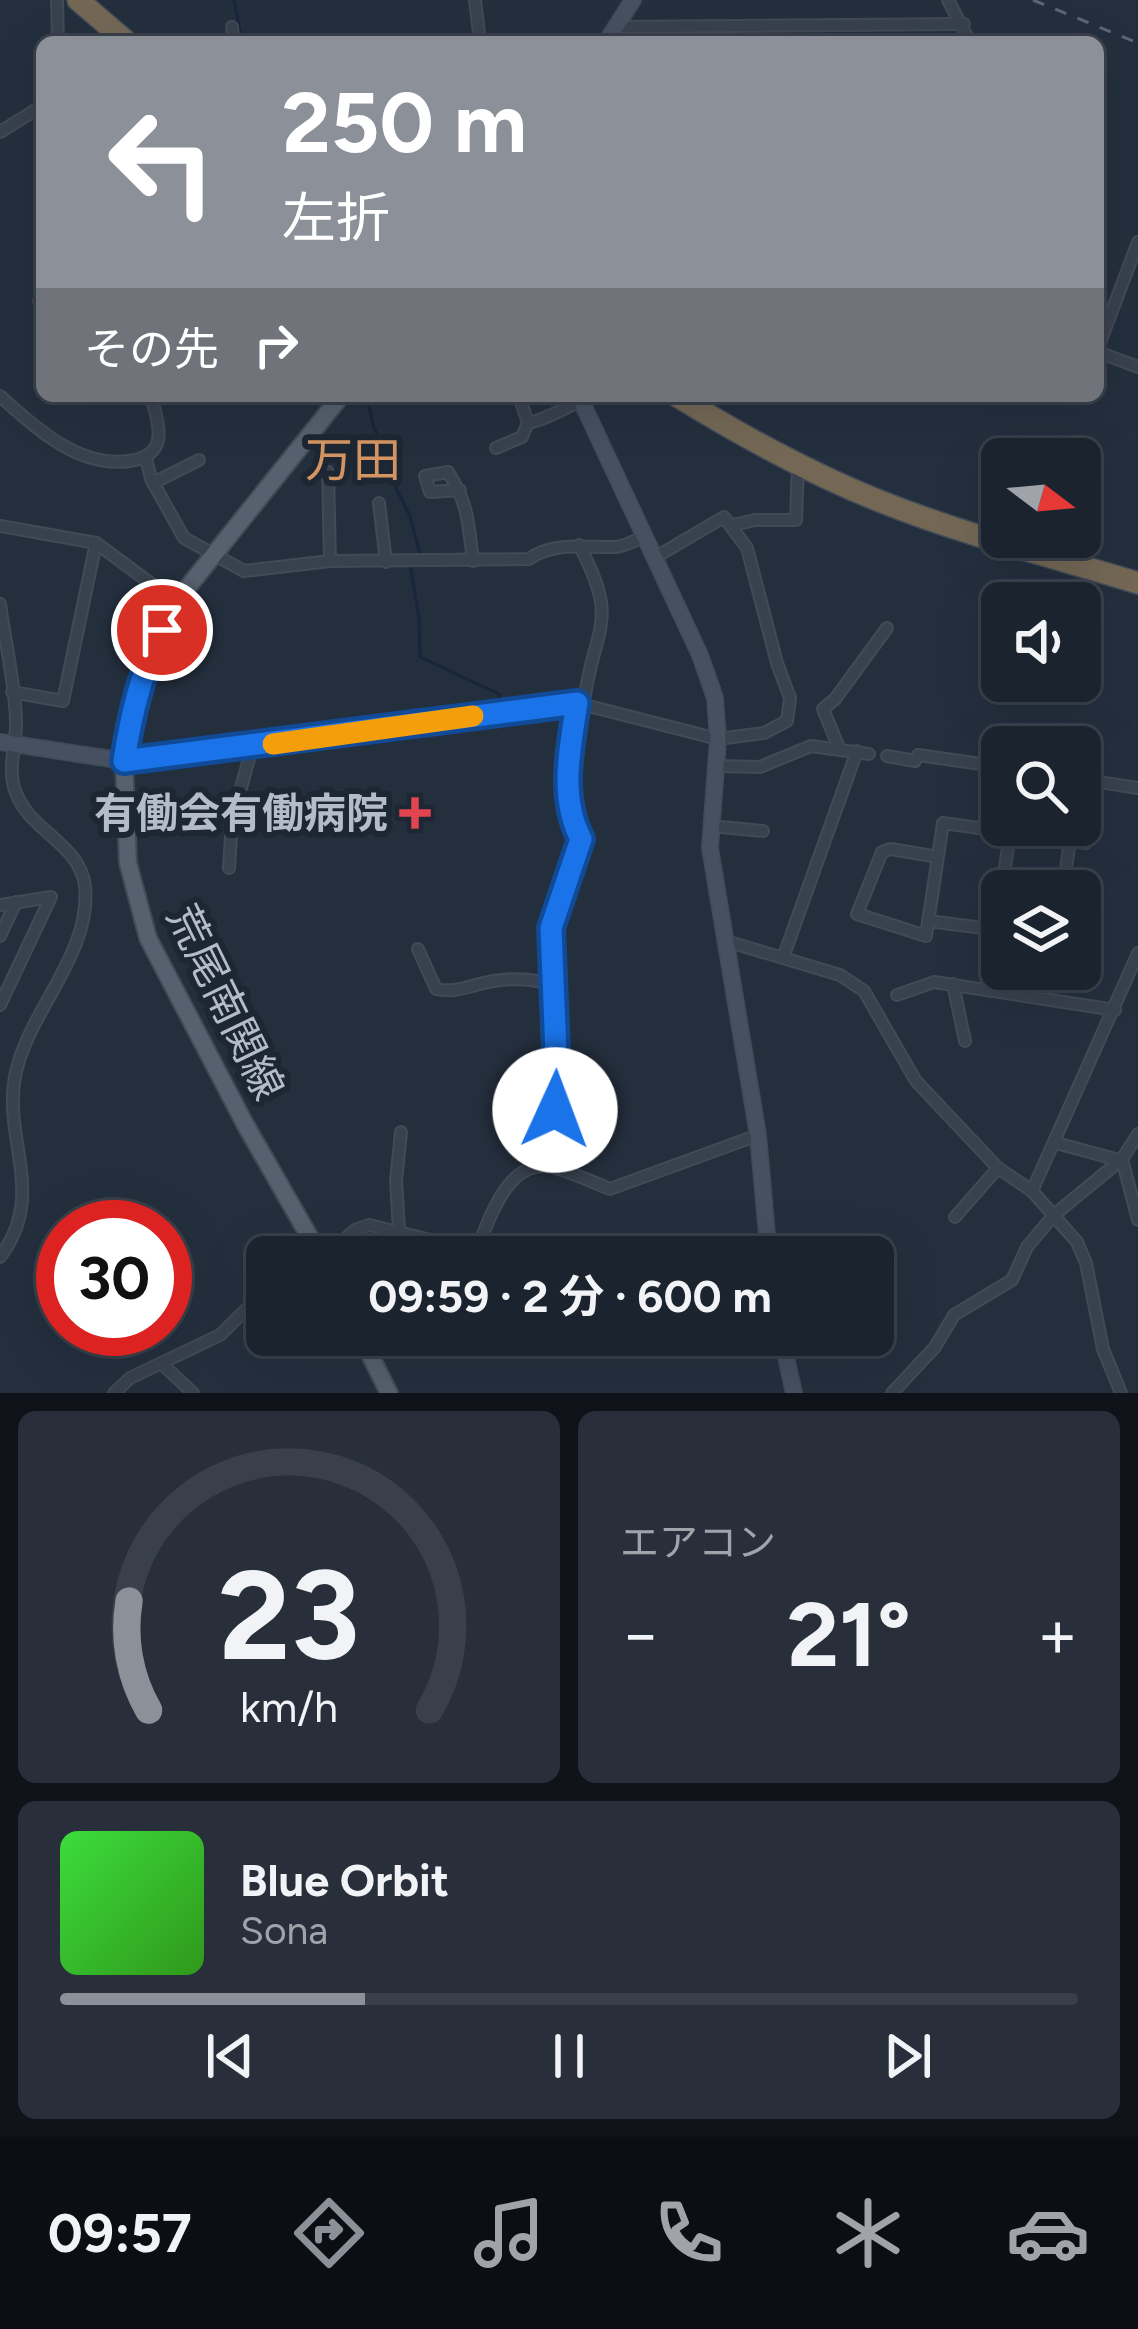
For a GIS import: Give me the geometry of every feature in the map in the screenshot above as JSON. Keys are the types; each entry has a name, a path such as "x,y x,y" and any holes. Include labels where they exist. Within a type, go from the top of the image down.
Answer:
{"highway":[{"path":"78,0 120,36"},
{"path":"688,402 879,501 1138,583"}],"main road":[{"name":"荒尾南関線","path":"310,1236 148,938 128,863 124,761 131,711 148,658 176,602 336,402"},
{"path":"370,1356 389,1393"}],"street":[{"path":"57,0 58,36"},
{"path":"475,0 479,36"},
{"path":"611,35 633,0"},
{"path":"948,0 968,36"},
{"path":"611,35 964,24"},
{"path":"232,27 233,36"},
{"path":"0,132 36,110"},
{"path":"1104,334 1138,242"},
{"path":"1104,353 1138,367"},
{"path":"0,396 25,418 93,461 111,464 146,458 158,441 153,402"},
{"path":"496,448 522,436 528,423 521,402"},
{"path":"528,423 550,419 574,402"},
{"path":"581,402 712,684 718,739 710,826 758,1135 767,1236"},
{"path":"146,458 153,483 184,538 244,571 330,561 529,559 540,551 579,545 618,548 643,537"},
{"path":"153,483 199,460"},
{"path":"733,525 796,520 798,463"},
{"path":"328,472 330,561"},
{"path":"460,490 473,561"},
{"path":"379,503 386,562"},
{"path":"7,744 124,761 580,703 718,739 764,733 787,721 790,698 747,548 733,525 724,517 654,558"},
{"path":"0,526 96,544 176,602"},
{"path":"12,692 63,701 96,544"},
{"path":"550,1166 557,1078 551,928 581,839 573,822 568,778 580,703 604,620 600,586 579,545"},
{"path":"0,604 16,722 7,744 14,789 23,810 71,854 83,874 86,892 70,955 16,1072 15,1121 24,1200 20,1222 0,1257"},
{"path":"839,748 823,709 886,628"},
{"path":"716,766 760,767 811,746 863,752 784,956"},
{"path":"229,868 232,820 252,748"},
{"path":"887,756 915,760 918,755 981,764"},
{"path":"1101,782 1138,788"},
{"path":"938,857 891,849 882,852 857,914 926,936 928,921 938,857 943,823 981,826"},
{"path":"710,826 763,831"},
{"path":"0,905 50,897 0,1005"},
{"path":"0,936 16,902"},
{"path":"928,921 981,928"},
{"path":"726,940 841,975 864,991 916,1081 998,1168 1032,1191 1077,1241 1086,1263 1103,1349 1121,1393"},
{"path":"418,949 436,989 451,993 521,978 554,984"},
{"path":"1032,1191 1138,953"},
{"path":"897,995 934,982 981,988"},
{"path":"953,984 965,1041"},
{"path":"992,990 1115,1010"},
{"path":"0,1076 16,1072"},
{"path":"399,1230 396,1181 401,1132"},
{"path":"892,1393 935,1347 954,1315 1012,1280 1027,1247 1054,1215 1121,1160 1138,1134"},
{"path":"348,1236 369,1225 476,1251 501,1195 533,1167 550,1166 610,1190 758,1135"},
{"path":"1056,1143 1121,1160"},
{"path":"1121,1160 1138,1220"},
{"path":"955,1217 998,1168"},
{"path":"114,1393 130,1378 220,1334 246,1309"},
{"path":"786,1356 794,1393"},
{"path":"161,1364 193,1393"}],"waterway":[{"path":"234,0 241,36"},
{"path":"368,402 420,554"},
{"path":"410,564 420,657 499,694 499,702"}],"railway":[{"path":"1033,0 1138,43"}],"slow traffic":[{"path":"273,744 473,716"}],"place":[{"name":"有働会有働病院","path":"415,813"}],"district":[{"name":"万田","path":"353,460"}],"route":[{"path":"162,630 131,711 124,761 577,703 568,765 573,822 581,839 551,928 555,1110"}]}
